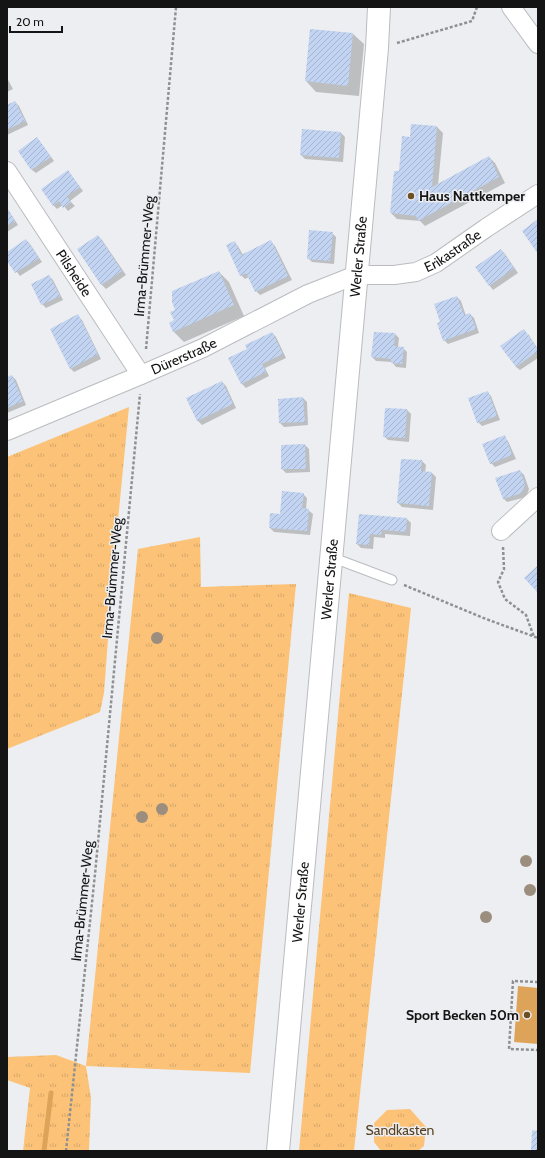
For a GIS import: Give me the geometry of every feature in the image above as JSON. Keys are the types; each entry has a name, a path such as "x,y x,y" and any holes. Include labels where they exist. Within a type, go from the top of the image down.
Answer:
{"main road":[{"name":"Werler Straße","path":"278,1151 377,48 379,7"}],"street":[{"path":"511,7 538,44"},
{"name":"Pilsheide","path":"7,171 141,375"},
{"name":"Erikastraße","path":"356,275 394,275 416,272 436,263 538,194"},
{"name":"Dürerstraße","path":"7,431 202,348 308,294 356,275"},
{"path":"501,531 538,496"}],"lane":[{"path":"331,557 392,580"}],"path":[{"name":"Irma-Brümmer-Weg","path":"66,1151 95,866 141,375 146,348 176,7"},
{"path":"377,48 472,21 477,7"},
{"path":"501,531 504,568 498,582 505,599 526,615 534,637"},
{"path":"392,580 486,619 538,638"},
{"path":"538,982 513,981 509,1049 538,1050"}],"green space":[{"path":"129,407 113,572 104,693 100,712 7,749 7,457"},
{"path":"200,537 201,587 296,584 250,1073 86,1066 138,549"},
{"path":"349,593 411,608 354,1151 299,1151"},
{"path":"56,1055 86,1066 91,1098 89,1151 23,1151 30,1088 7,1080 7,1057"},
{"name":"Sandkasten","path":"410,1109 426,1127 424,1146 418,1151 381,1151 374,1142 374,1123 387,1110"}],"shaded area":[{"name":"Sport Becken 50m","path":"518,986 538,988 538,1044 514,1042"}],"building":[{"path":"310,29 353,33 348,86 305,81"},
{"path":"15,101 25,121 7,130 7,105"},
{"path":"411,124 437,126 432,187 489,156 499,177 418,221 416,216 390,213 394,171 399,171 402,136 410,137"},
{"path":"302,129 341,132 339,158 300,155"},
{"path":"37,137 51,157 31,170 18,151"},
{"path":"68,170 80,187 67,196 71,202 63,208 59,201 53,206 41,189"},
{"path":"7,208 15,221 7,226"},
{"path":"538,219 538,254 522,231"},
{"path":"309,230 333,232 330,261 307,259"},
{"path":"98,235 122,271 101,285 77,249"},
{"path":"26,239 39,258 15,273 7,261 7,252"},
{"path":"271,240 288,276 255,292 246,273 240,276 226,245 235,241 241,255"},
{"path":"501,249 514,268 489,286 475,267"},
{"path":"219,271 234,305 173,332 169,323 174,320 170,312 175,310 172,302 172,291"},
{"path":"49,275 60,296 41,305 31,284"},
{"path":"457,296 464,315 470,313 476,329 443,341 437,323 440,322 434,304"},
{"path":"78,314 98,354 70,369 50,329"},
{"path":"524,329 538,351 516,367 500,346"},
{"path":"272,332 283,354 262,364 266,372 241,384 228,358 247,349 245,345"},
{"path":"374,332 395,333 394,346 404,347 402,364 391,363 391,359 371,357"},
{"path":"12,375 23,401 7,408 7,377"},
{"path":"222,381 233,404 197,421 186,398"},
{"path":"488,391 497,416 477,423 468,398"},
{"path":"303,397 305,422 279,423 278,399"},
{"path":"385,408 407,409 405,438 383,437"},
{"path":"505,435 512,455 490,464 482,444"},
{"path":"305,444 306,469 281,469 281,445"},
{"path":"401,459 422,460 421,471 432,472 429,506 397,503"},
{"path":"520,470 525,484 522,493 503,499 495,478"},
{"path":"282,491 304,493 302,508 309,509 307,531 269,528 270,513 280,514"},
{"path":"359,514 407,518 406,532 382,530 381,535 370,534 369,545 356,544"},
{"path":"538,565 538,593 524,578"},
{"path":"532,1130 538,1131 538,1151 531,1151"}],"waterway":[{"path":"44,1151 51,1093"}],"place":[{"name":"Haus Nattkemper","path":"411,196"},
{"name":"Sport Becken 50m","path":"527,1015"}]}
